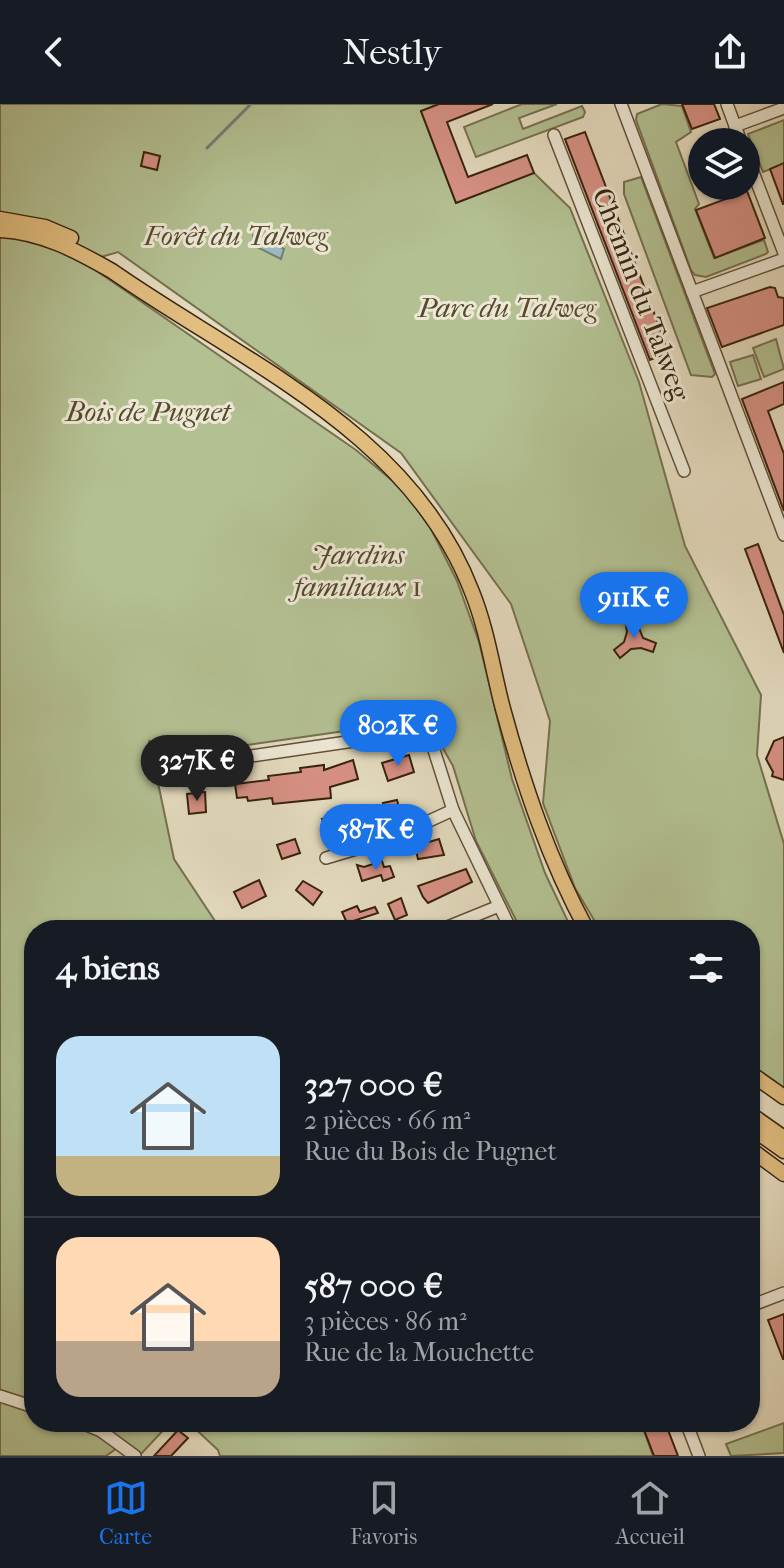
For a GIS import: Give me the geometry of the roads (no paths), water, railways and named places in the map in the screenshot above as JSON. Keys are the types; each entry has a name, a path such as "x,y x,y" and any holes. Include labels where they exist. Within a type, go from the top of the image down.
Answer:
{"main road":[{"path":"0,219 45,227 78,241 151,287 185,319"},
{"path":"0,230 41,237 74,249 350,429 388,462 434,517 459,560 474,595 504,710 543,837 582,920"},
{"path":"760,1080 784,1097"},
{"path":"760,1121 784,1138"},
{"path":"760,1134 784,1151"},
{"path":"760,1156 784,1174"}],"street":[{"path":"621,104 784,535"},
{"path":"727,104 735,126 784,108"},
{"name":"Chemin du Talweg","path":"554,135 684,471"},
{"path":"692,292 784,256 760,192"},
{"path":"210,762 388,736 418,737 433,747 453,810 506,920"},
{"path":"326,858 390,839 453,810"},
{"path":"465,920 499,906"},
{"path":"760,1302 784,1293"},
{"path":"0,1396 24,1404"},
{"path":"102,1432 135,1456"},
{"path":"690,1432 699,1456"}],"water":[{"path":"258,234 284,249 281,259 253,245 253,235"}],"waterway":[{"path":"207,148 251,104"}],"park label":[{"name":"Forêt du Talweg","path":"236,235"},
{"name":"Parc du Talweg","path":"507,307"},
{"name":"Bois de Pugnet","path":"148,411"},
{"name":"Jardins familiaux 1","path":"358,570"}]}
